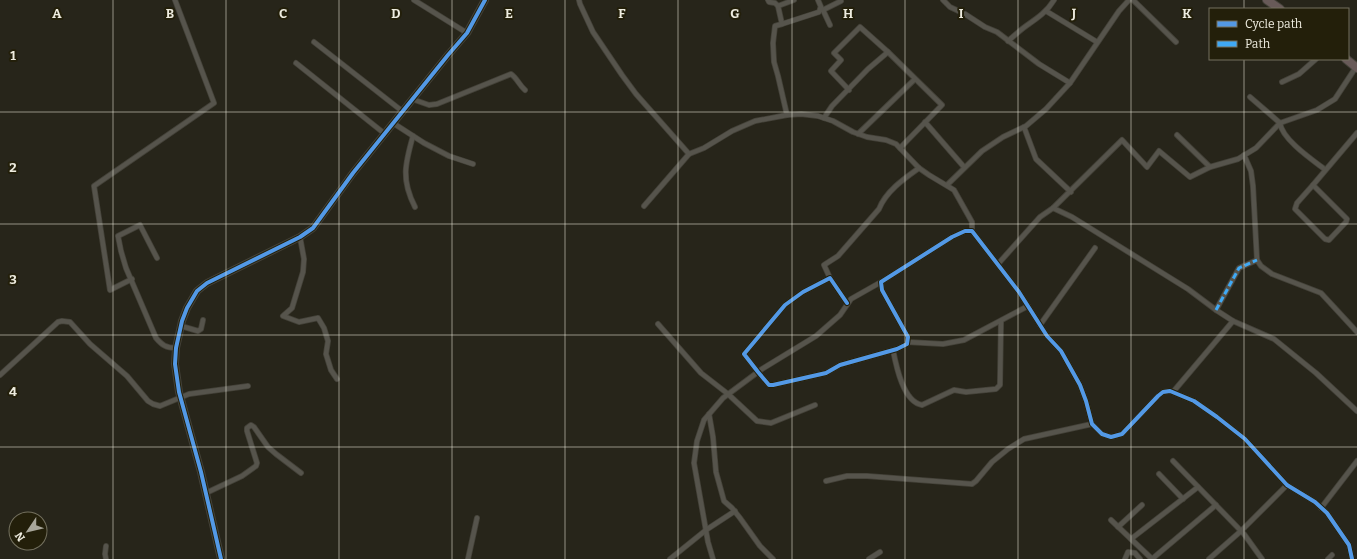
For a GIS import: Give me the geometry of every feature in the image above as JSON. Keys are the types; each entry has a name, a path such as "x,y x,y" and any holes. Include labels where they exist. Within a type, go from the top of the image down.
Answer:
{"highway":[{"path":"1267,0 1279,8"},
{"path":"1347,60 1357,67"}],"street":[{"path":"132,279 110,290 94,186 214,103 175,0"},
{"path":"414,0 467,34"},
{"path":"221,559 206,493 180,397 175,364 176,348 186,308 198,290 207,283 300,237 313,228 353,173 402,111 467,34 485,0"},
{"path":"579,0 593,32 622,75 636,94 689,154"},
{"path":"768,0 769,2 775,3 778,6 782,24"},
{"path":"778,6 794,0"},
{"path":"818,0 830,25"},
{"path":"943,0 950,7 965,14 985,27 997,32 1039,64 1070,83"},
{"path":"1008,41 1046,11 1054,0"},
{"path":"946,185 964,167 987,148 1003,137 1024,127 1046,109 1070,83 1119,11 1129,0"},
{"path":"1133,0 1176,42"},
{"path":"787,115 774,62 773,43 775,26 819,12 841,1"},
{"path":"1046,11 1098,42"},
{"path":"849,90 831,71 841,60 834,53 860,26 942,105 900,148"},
{"path":"314,42 402,111"},
{"path":"824,118 832,106 868,69 888,52"},
{"path":"1282,82 1299,74 1315,60"},
{"path":"296,63 384,134"},
{"path":"998,264 1040,217 1071,192 1122,140 1147,166 1159,151 1190,177 1210,167 1244,156 1256,148 1280,123 1317,110 1335,99 1357,67"},
{"path":"412,99 429,105 437,104 510,74 515,77 519,85 525,90"},
{"path":"858,134 915,79"},
{"path":"1250,97 1280,123 1281,128 1295,145 1323,168"},
{"path":"644,206 689,154 704,148 732,131 755,121 801,114 824,118 867,138 886,140 896,144 919,168 929,176 954,190 972,222 972,231 998,264 1047,336 1061,351 1080,385 1092,424 1102,434 1111,437 1122,434 1163,392 1173,392 1194,401 1218,417 1245,440 1287,485 1327,513 1349,545 1352,559"},
{"path":"394,122 413,136 449,156 473,164"},
{"path":"926,122 964,167"},
{"path":"1024,127 1036,159 1071,192"},
{"path":"1313,185 1347,219 1329,240 1325,239 1295,208 1297,203 1357,133"},
{"path":"413,136 407,156 405,178 408,194 415,207"},
{"path":"1177,136 1210,167"},
{"path":"1244,156 1251,171 1257,260 1260,266 1272,274 1321,293 1357,332"},
{"path":"847,303 830,278 824,265 838,256 880,208 881,204 892,190 919,168"},
{"path":"1053,208 1072,217 1188,289 1216,310 1234,321 1274,339 1316,373 1357,411"},
{"path":"157,258 140,225 118,236 120,252 156,338 162,345 169,348 176,348"},
{"path":"713,559 706,530 694,463 697,441 704,420 728,394 758,372 816,336 840,315 847,303 861,292 881,282 952,237 965,231 972,231"},
{"path":"300,237 304,259 304,272 292,308 283,316 299,322 318,318 324,328 328,341 326,354 331,370 337,379"},
{"path":"1040,324 1095,248"},
{"path":"1216,310 1238,268 1257,260"},
{"path":"830,278 803,292 785,304 744,354 769,385 773,386 826,373 840,365 893,350 907,344 908,337 882,290 881,282"},
{"path":"907,342 943,344 964,340 1028,306"},
{"path":"181,326 198,331 201,328 203,320"},
{"path":"0,375 58,322 66,321 70,322 90,344 127,376 148,401 153,404 160,406 189,394 248,386"},
{"path":"893,350 897,372 909,396 918,404 922,405 954,390 966,392 996,389 1000,385 1001,321"},
{"path":"1173,392 1234,321"},
{"path":"658,324 701,373 728,394 757,421 771,423 815,405"},
{"path":"709,414 713,437 716,472 724,501 735,512 760,546 773,559"},
{"path":"826,481 847,476 867,476 972,484 992,462 1008,449 1024,439 1092,424"},
{"path":"206,493 236,479 256,466 257,462 247,431 247,428 251,425 254,426 268,447 301,473"},
{"path":"1172,461 1241,531 1262,559"},
{"path":"1321,508 1357,461"},
{"path":"1159,474 1183,498"},
{"path":"1209,559 1241,531 1287,485"},
{"path":"1131,539 1198,487"},
{"path":"1118,527 1142,505"},
{"path":"1111,520 1152,559 1216,505"},
{"path":"670,559 706,530 735,512"},
{"path":"468,559 477,518"},
{"path":"106,546 106,559"},
{"path":"869,559 880,552"},
{"path":"1125,559 1128,552 1135,553 1140,559"},
{"path":"1328,559 1332,556"}],"marked path":[{"path":"1216,310 1239,268 1257,260"}],"cycle path":[{"path":"221,559 201,472 179,392 175,364 176,348 182,321 187,308 197,291 207,283 300,237 313,228 353,173 467,33 485,0"},
{"path":"847,303 830,278 803,292 785,305 744,354 769,385 773,385 826,373 840,365 897,349 907,344 908,337 882,290 881,282 952,237 965,231 972,231 1019,292 1047,336 1061,351 1080,385 1092,424 1102,434 1111,437 1122,434 1163,392 1170,391 1194,401 1245,439 1287,485 1315,502 1327,513 1349,545 1352,559"}]}
